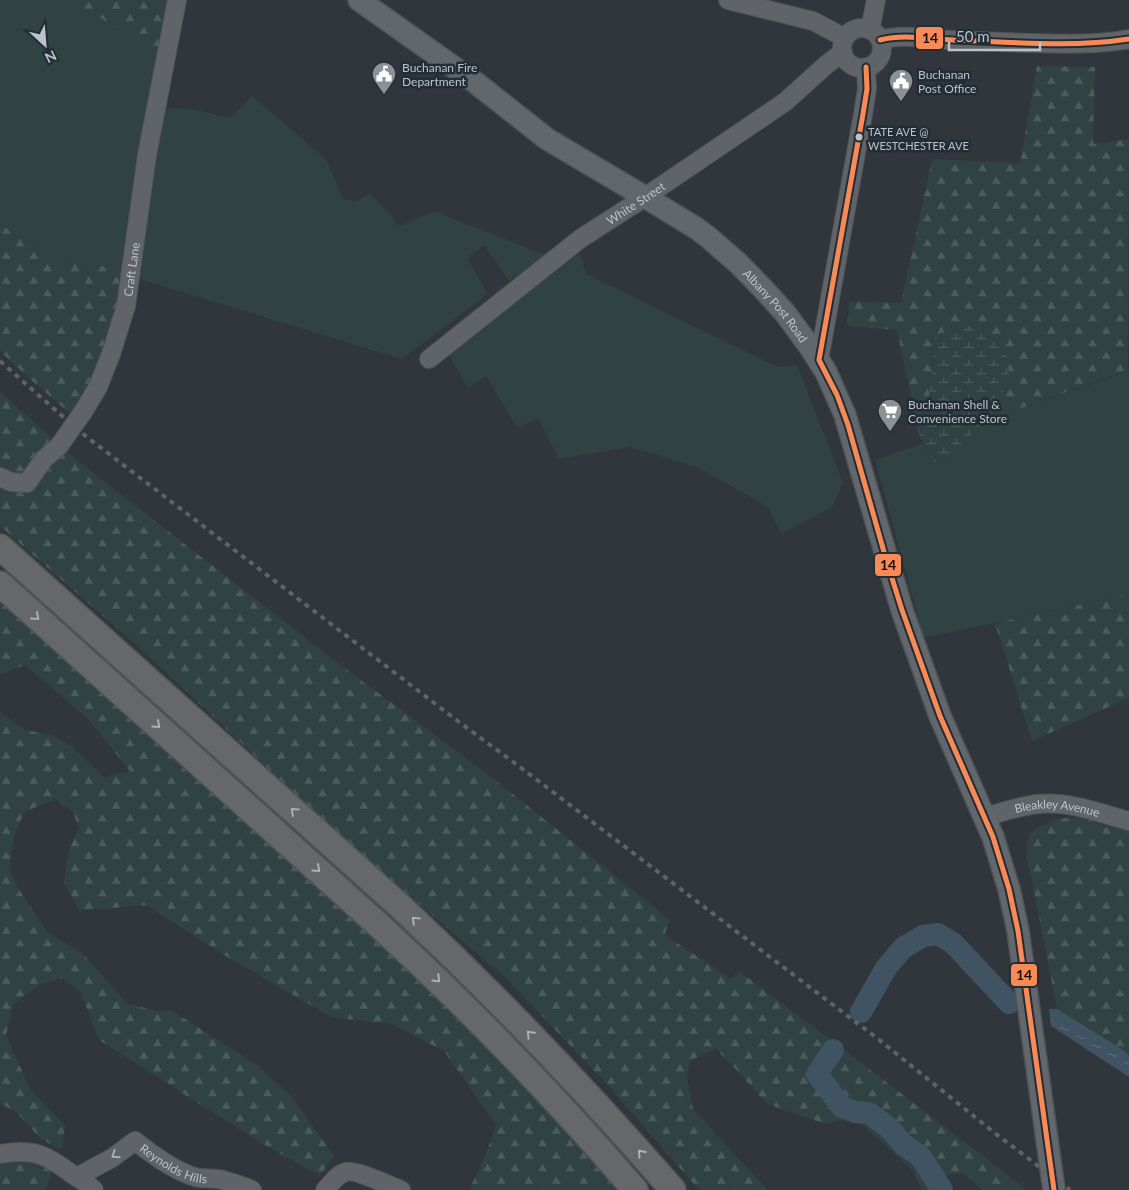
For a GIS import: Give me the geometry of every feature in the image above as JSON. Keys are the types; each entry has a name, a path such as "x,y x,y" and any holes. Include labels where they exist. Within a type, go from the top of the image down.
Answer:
{"highway":[{"path":"0,547 394,901 452,956 549,1053 673,1190"},
{"path":"0,584 433,975 529,1072 635,1190"}],"main road":[{"name":"Albany Post Road","path":"359,0 476,84 547,139 696,228 739,264 766,292 801,334 819,360 834,389 846,420 902,610 940,716 993,837 1009,889 1018,931 1054,1190"}],"street":[{"name":"Craft Lane","path":"0,477 11,482 27,483 44,459 59,446 83,412 98,387 111,354 126,306 147,155 177,0"},
{"path":"728,0 813,21 844,45"},
{"path":"876,0 875,35 882,48 880,56 874,63 866,67 852,65 846,59 844,45 854,30 862,28 875,35 945,40 1081,45 1129,39"},
{"name":"White Street","path":"429,359 580,239 785,102 826,65 844,45"},
{"path":"819,360 863,114 867,81 866,67"},
{"name":"Bleakley Avenue","path":"985,817 1026,806 1061,804 1080,807 1129,822"},
{"name":"Reynolds Hills","path":"77,1177 112,1158 135,1141 178,1169 196,1177 218,1179 252,1190"},
{"path":"0,1154 15,1152 34,1153 45,1156 94,1190"},
{"path":"325,1190 337,1176 346,1171 401,1190"}],"green space":[{"path":"0,0 70,0 159,53 125,268 66,263 0,225"},
{"path":"70,0 171,0 159,53"},
{"path":"1037,66 1095,67 1093,144 1129,139 1128,370 982,422 999,402 1005,353 981,323 935,335 928,410 916,420 897,330 847,326 849,301 901,303 932,159 1020,163"},
{"path":"252,96 326,159 343,199 356,201 370,193 400,226 434,211 548,256 509,281 484,245 467,258 488,294 402,359 136,278 147,228 160,109 188,108 229,118"},
{"path":"0,225 66,263 125,268 123,293 101,367 72,415 0,351"},
{"path":"580,253 586,274 778,367 797,365 843,483 832,507 781,534 768,507 699,468 630,447 559,459 538,418 517,428 486,376 468,388 445,349"},
{"path":"981,323 1005,353 1008,359 1009,377 999,402 955,455 935,463 920,437 916,420 928,410 935,335"},
{"path":"1129,368 1129,594 924,638 875,460 923,443 935,463 955,455 982,422 1128,371"},
{"path":"0,392 83,465 334,660 494,779 669,919 665,935 731,979 739,971 1027,1190 982,1190 964,1173 946,1175 951,1190 922,1190 913,1171 853,1116 826,1124 767,1104 716,1049 691,1060 687,1077 693,1109 768,1190 699,1190 603,1080 507,979 346,842 151,658 0,526"},
{"path":"1129,594 1129,698 1032,741 995,623"},
{"path":"0,599 354,917 526,1085 618,1190 469,1190 485,1156 496,1125 444,1051 391,1024 331,1017 229,958 146,905 79,911 64,882 69,849 79,829 73,812 55,799 24,812 14,837 9,869 18,888 48,933 81,952 127,1003 156,1011 171,1010 257,1065 293,1098 334,1156 320,1176 258,1141 99,1040 81,993 63,978 39,985 13,1005 6,1035 30,1089 65,1125 62,1150 41,1139 17,1113 0,1103 0,712 25,730 52,735 73,747 104,777 130,771 86,717 25,665 0,674"},
{"path":"1080,817 1129,830 1129,1055 1057,1009 1027,860 1027,844 1029,834 1038,827 1057,819"},
{"path":"26,1158 52,1169 46,1190 0,1190 0,1165"}],"water":[{"path":"1049,1009 1057,1009 1129,1055 1129,1077 1051,1026"}],"waterway":[{"path":"861,1012 886,968 903,948 923,936 938,934 954,944 1009,1003"},
{"path":"833,1050 817,1074 842,1107 855,1112 869,1113 889,1128 903,1144 921,1157 942,1190"}],"railway":[{"path":"0,361 79,431 878,1039 996,1134 1070,1190"}],"transit line":[{"name":"14","path":"880,40 907,37 1063,44 1129,39"},
{"name":"14","path":"819,360 863,114 867,89 866,67"},
{"name":"14","path":"819,360 837,395 848,425 902,610 940,716 993,837 1009,889 1018,931 1054,1190"}],"place":[{"name":"Buchanan Fire Department","path":"384,95"},
{"name":"Buchanan Post Office","path":"901,102"},
{"name":"TATE AVE @ WESTCHESTER AVE","path":"859,137"},
{"name":"Buchanan Shell & Convenience Store","path":"890,432"}]}
